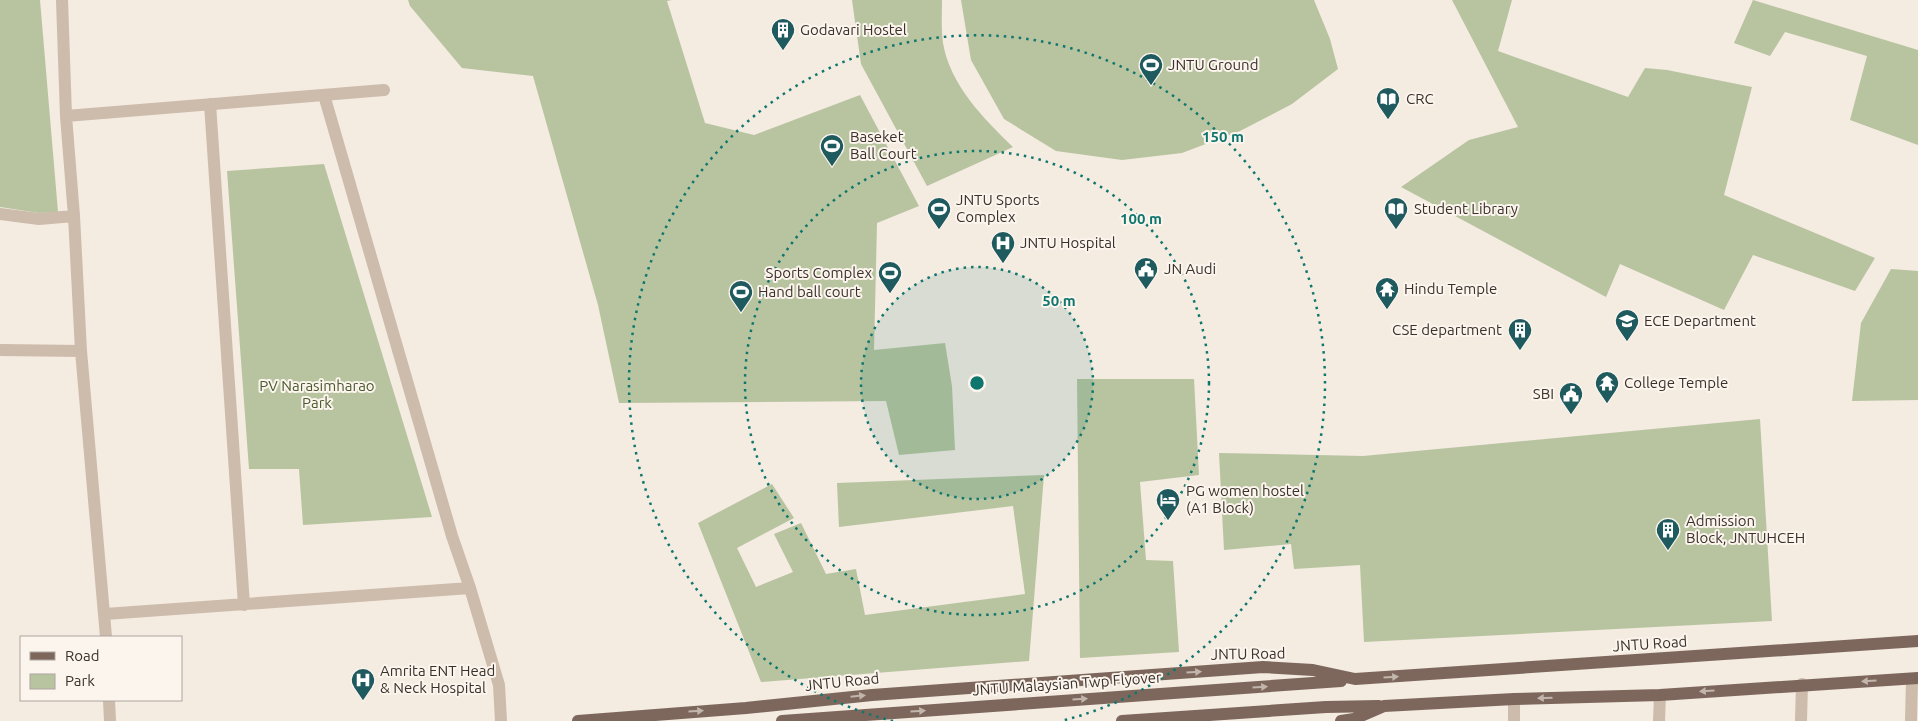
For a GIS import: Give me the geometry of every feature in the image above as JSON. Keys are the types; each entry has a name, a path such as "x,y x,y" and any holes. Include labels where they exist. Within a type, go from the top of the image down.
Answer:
{"main road":[{"name":"JNTU Road","path":"578,721 746,708 872,695 1263,668 1313,670 1355,679 1918,641"},
{"path":"1122,721 1326,707 1660,695 1802,684 1915,678"},
{"name":"JNTU Malaysian Twp Flyover","path":"782,721 1355,679"},
{"path":"1341,721 1354,720 1384,706"}],"street":[{"path":"62,0 66,116 74,216 81,351 106,614 106,636"},
{"path":"66,116 384,90"},
{"path":"324,95 449,526 499,685 500,721"},
{"path":"210,104 244,605"},
{"path":"0,214 39,219 74,216"},
{"path":"0,350 81,351"},
{"path":"106,614 470,588"},
{"path":"1911,721 1915,678"},
{"path":"1802,684 1802,721"},
{"path":"1659,721 1660,695"},
{"path":"1514,699 1514,721"},
{"path":"109,701 110,721"}],"green space":[{"path":"0,0 40,0 58,212 39,213 0,207"},
{"path":"408,0 672,0 667,1 705,123 754,135 860,95 919,206 877,223 874,350 945,343 952,386 955,450 899,455 886,401 619,403 598,305 533,76 462,68 410,6"},
{"path":"852,0 942,0 943,43 953,73 980,113 1013,147 927,186 861,64"},
{"name":"JNTU Ground","path":"961,0 1314,0 1330,39 1338,69 1292,104 1240,131 1182,153 1122,160 1056,151 1004,119 971,60"},
{"path":"1452,0 1512,0 1498,51 1628,97 1645,68 1667,70 1752,87 1724,195 1875,258 1855,291 1753,255 1724,310 1620,264 1606,297 1401,187 1469,140 1518,127"},
{"path":"1753,0 1918,50 1918,145 1850,120 1867,56 1785,32 1770,56 1734,43"},
{"name":"PV Narasimharao Park","path":"324,164 432,517 303,525 299,469 249,469 227,171"},
{"path":"1891,269 1918,271 1918,400 1852,401 1861,323"},
{"path":"1077,379 1194,379 1199,475 1140,482 1146,560 1173,561 1179,652 1080,658"},
{"path":"1760,419 1772,621 1364,642 1360,565 1294,569 1291,544 1224,550 1219,453 1363,456"},
{"path":"1044,475 1029,661 761,682 698,523 772,484 794,518 737,548 756,587 793,572 774,534 801,523 826,574 856,569 865,615 1025,594 1013,506 839,527 837,483"}],"place":[{"name":"Godavari Hostel","path":"783,51"},
{"name":"JNTU Ground","path":"1151,86"},
{"name":"CRC","path":"1388,120"},
{"name":"Baseket Ball Court","path":"832,167"},
{"name":"JNTU Sports Complex","path":"939,230"},
{"name":"Student Library","path":"1396,230"},
{"name":"JNTU Hospital","path":"1003,264"},
{"name":"JN Audi","path":"1146,290"},
{"name":"Sports Complex","path":"890,294"},
{"name":"Hindu Temple","path":"1387,310"},
{"name":"Hand ball court","path":"741,313"},
{"name":"ECE Department","path":"1627,342"},
{"name":"CSE department","path":"1520,351"},
{"name":"College Temple","path":"1607,404"},
{"name":"SBI","path":"1571,415"},
{"name":"PG women hostel (A1 Block)","path":"1168,521"},
{"name":"Admission Block, JNTUHCEH","path":"1668,551"},
{"name":"Amrita ENT Head & Neck Hospital","path":"363,701"}]}
